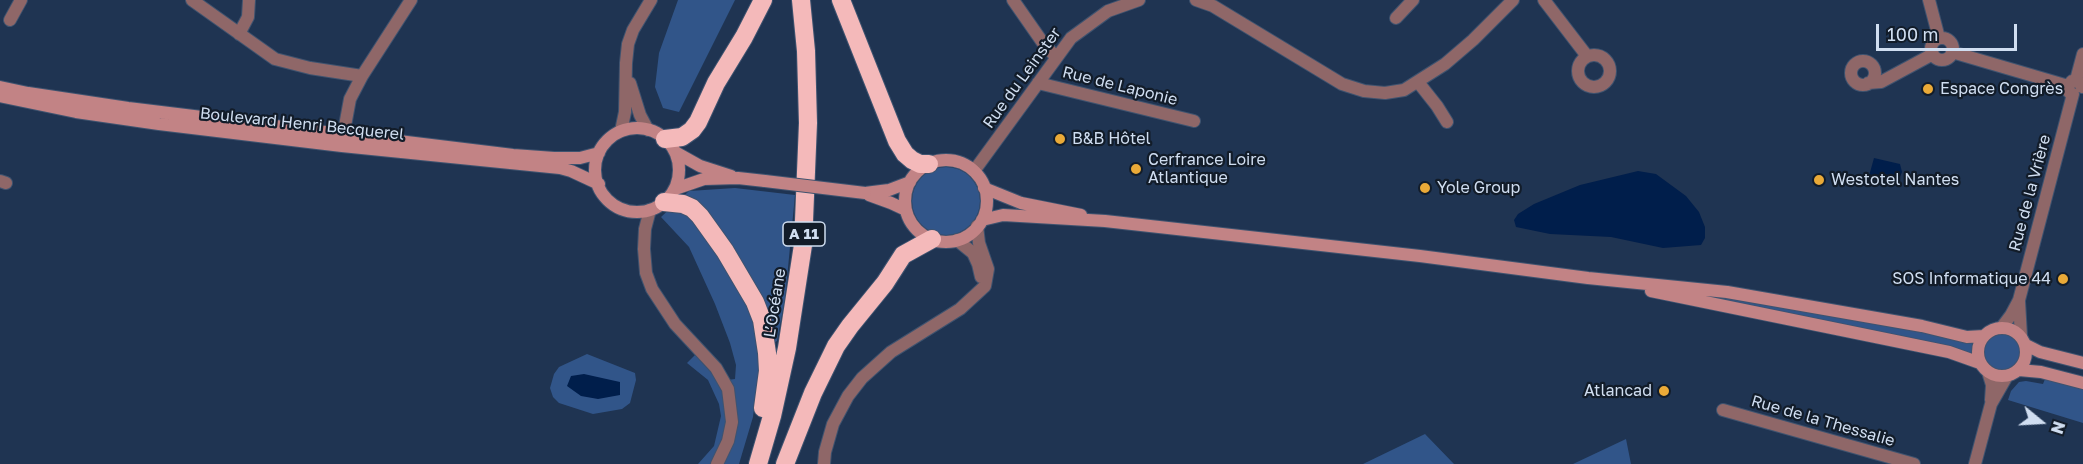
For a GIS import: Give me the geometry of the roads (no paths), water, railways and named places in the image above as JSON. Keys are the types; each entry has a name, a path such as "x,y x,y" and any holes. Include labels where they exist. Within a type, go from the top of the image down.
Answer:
{"highway":[{"path":"670,145 692,130 698,122 716,83 763,0"},
{"name":"L’Océane","path":"758,464 788,348 803,245 808,123 806,51 801,0"},
{"name":"L’Océane","path":"771,464 799,353 816,235 821,123 813,0"},
{"path":"841,0 897,141 912,160 920,164 929,164"},
{"path":"663,200 683,204 692,208 700,216 746,284 762,320 768,371 761,416 749,464"},
{"path":"785,464 813,393 836,346 885,283 903,255 932,239"}],"main road":[{"name":"Boulevard Henri Becquerel","path":"0,87 342,140 560,168 598,184"},
{"name":"Boulevard Henri Becquerel","path":"0,96 76,112 342,140 554,158 580,158 599,153"},
{"path":"738,178 700,165 648,130 634,128 621,131 605,144 599,153 596,171 598,184 607,198 618,207 632,211 663,200 704,179 738,178 865,193 906,210"},
{"path":"663,200 679,170 670,145"},
{"path":"949,160 974,171 984,188 986,206 980,223 969,234 947,242 932,239 918,231 906,210 906,196 910,182 918,171 929,164 949,160"},
{"path":"865,193 889,190 910,182"},
{"path":"984,188 1021,202 1105,221"},
{"path":"980,223 1003,215 1105,221 1420,256 1588,278 1727,292 1922,326 1967,337 1984,336"},
{"path":"1588,278 1949,352 2000,376 2007,376 2019,370 2026,359 2023,340"},
{"path":"1984,368 1978,352 1984,336 1989,331 2002,327 2016,331 2023,340 2040,352 2083,363"},
{"path":"2019,370 2041,372 2083,383"}],"street":[{"path":"10,20 21,0"},
{"path":"192,0 275,59 310,68 362,76"},
{"path":"239,34 248,18 249,0"},
{"path":"621,131 625,112 628,44 633,30 651,0"},
{"path":"1013,0 1043,43 1056,57"},
{"name":"Rue du Leinster","path":"974,171 1071,38 1092,21 1114,8 1138,0"},
{"path":"1196,0 1213,6 1342,84 1364,91 1385,93 1404,90 1445,64 1513,0"},
{"path":"1396,18 1413,0"},
{"path":"1544,0 1587,57"},
{"path":"1929,0 1939,38"},
{"path":"342,140 350,99 409,1"},
{"path":"1939,38 1949,40 1952,46 1952,52 1948,58 1941,60 1933,54 1932,45 1939,38"},
{"path":"1952,52 2076,87"},
{"path":"1892,77 1874,71 1867,62 1859,62 1853,67 1851,74 1854,81 1861,85 1881,82 1892,77 1933,54"},
{"name":"Rue de la Vrière","path":"2002,327 2019,300 2083,54"},
{"path":"626,68 636,105 648,130"},
{"path":"1868,83 1873,78 1874,71"},
{"path":"1418,82 1447,122"},
{"name":"Rue de Laponie","path":"1038,83 1194,121"},
{"path":"663,200 645,229 646,273 652,289 675,324 716,368 728,389 732,422 728,441 717,464"},
{"path":"824,464 833,424 848,396 862,378 891,352 946,318 985,286 988,276 987,263 979,243 980,223"},
{"path":"957,240 973,253 980,270 980,281 973,297"},
{"name":"Rue de la Vrière","path":"2019,300 2023,340"},
{"path":"1975,464 1991,404 1992,386 1984,368"},
{"path":"1991,404 2007,376"},
{"name":"Rue de la Thessalie","path":"1723,410 1914,464"}],"place":[{"name":"Espace Congrès","path":"1928,89"},
{"name":"B&B Hôtel","path":"1060,139"},
{"name":"Cerfrance Loire Atlantique","path":"1136,169"},
{"name":"Westotel Nantes","path":"1819,180"},
{"name":"Yole Group","path":"1425,188"},
{"name":"SOS Informatique 44","path":"2063,279"},
{"name":"Atlancad","path":"1664,391"}]}
